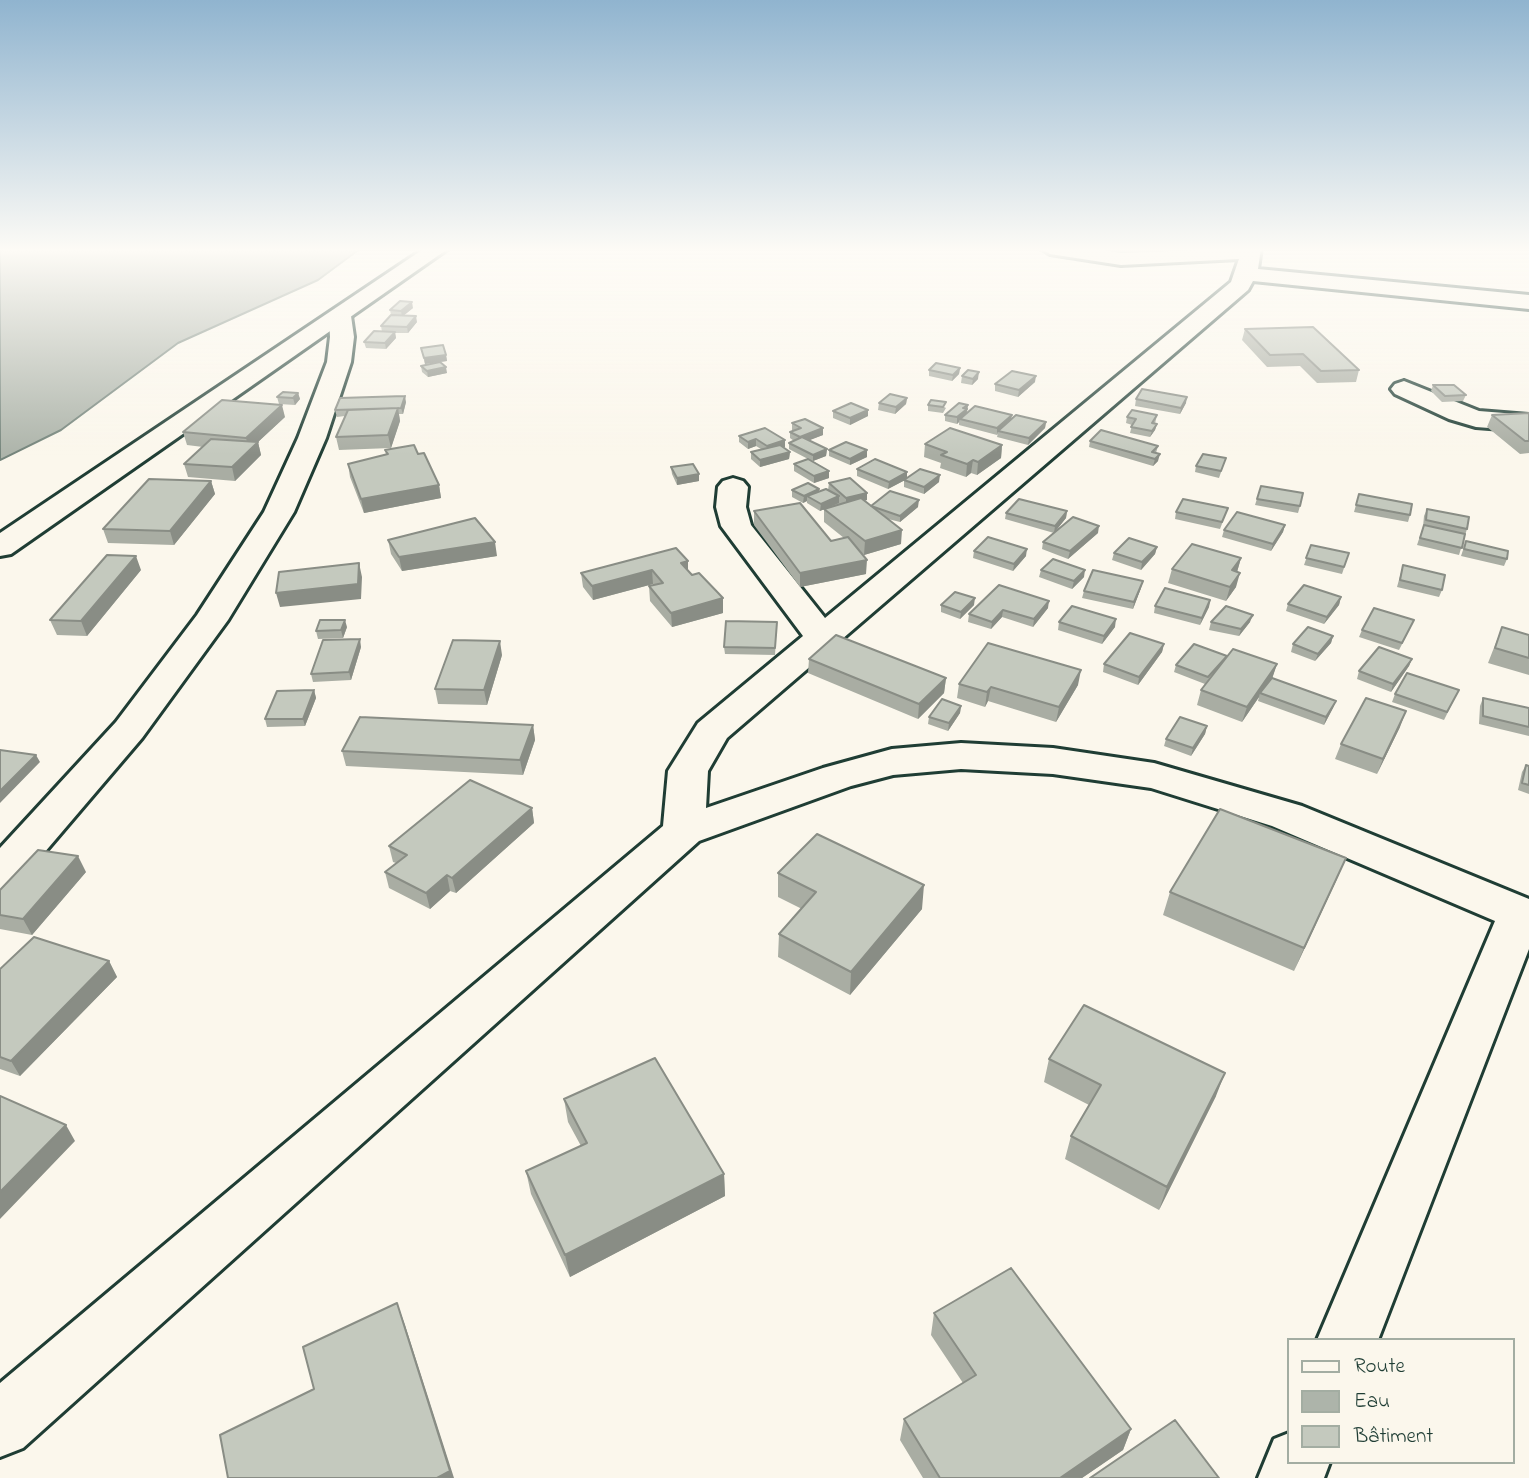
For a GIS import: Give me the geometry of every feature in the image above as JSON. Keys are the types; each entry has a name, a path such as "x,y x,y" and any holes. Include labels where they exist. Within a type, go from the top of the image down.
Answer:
{"street":[{"path":"0,547 339,317"},
{"path":"0,876 129,730 211,620 279,512 313,438 339,362 342,337 340,317"},
{"path":"684,831 688,771 712,731 1202,317"},
{"path":"1404,389 1458,414 1476,419 1529,423"},
{"path":"733,487 731,507 736,526 822,637"},
{"path":"0,1424 684,831 837,777 892,762 961,756 1053,761 1154,776 1230,797 1300,821 1525,915 1348,1338"}],"water":[{"path":"0,317 236,317 178,343 61,430 0,460"}],"building":[{"path":"389,317 415,317 407,327 381,326"},
{"path":"1313,327 1359,370 1321,371 1303,354 1270,355 1245,329"},
{"path":"374,331 395,332 385,343 364,342"},
{"path":"443,345 446,355 424,358 421,348"},
{"path":"440,362 446,367 427,371 421,366"},
{"path":"936,363 960,368 953,375 929,370"},
{"path":"968,370 979,372 973,379 962,376"},
{"path":"1012,371 1036,376 1019,390 995,384"},
{"path":"1433,385 1454,385 1466,395 1445,396"},
{"path":"1142,389 1187,397 1181,408 1136,399"},
{"path":"283,392 298,393 293,398 277,397"},
{"path":"890,394 907,398 896,407 879,403"},
{"path":"405,396 401,408 335,410 340,398"},
{"path":"222,400 282,405 246,438 183,432"},
{"path":"931,400 946,402 943,407 928,405"},
{"path":"851,403 868,410 850,418 833,411"},
{"path":"959,403 968,405 963,408 967,409 957,417 945,415"},
{"path":"975,406 1012,415 997,428 960,419"},
{"path":"398,408 388,435 336,437 348,410"},
{"path":"1132,410 1157,415 1152,423 1157,424 1152,431 1131,427 1136,419 1127,417"},
{"path":"1529,413 1529,441 1525,441 1492,415"},
{"path":"1016,415 1046,422 1029,438 998,431"},
{"path":"805,419 823,428 800,437 790,432 801,428 792,423"},
{"path":"765,428 785,440 767,446 756,439 748,442 739,436"},
{"path":"950,428 1002,445 978,462 973,460 967,464 941,455 947,452 925,444"},
{"path":"1101,430 1158,446 1152,452 1160,454 1155,459 1090,441"},
{"path":"802,437 827,449 813,455 789,443"},
{"path":"211,439 258,442 232,467 184,464"},
{"path":"846,442 867,450 850,459 829,450"},
{"path":"414,445 418,454 424,453 439,485 361,499 348,464 388,454 385,450"},
{"path":"780,445 790,452 760,460 751,452"},
{"path":"1203,454 1226,458 1221,471 1196,466"},
{"path":"808,459 829,471 814,476 794,464"},
{"path":"875,459 907,472 889,482 857,469"},
{"path":"693,464 699,474 677,478 671,467"},
{"path":"920,469 940,475 924,487 904,480"},
{"path":"850,478 867,493 846,498 829,483"},
{"path":"149,479 211,481 170,531 103,529"},
{"path":"808,483 819,489 804,496 792,490"},
{"path":"1261,486 1303,493 1300,506 1257,499"},
{"path":"826,489 839,496 821,504 807,496"},
{"path":"890,491 919,500 900,516 871,506"},
{"path":"1359,494 1412,504 1410,515 1356,505"},
{"path":"861,498 902,530 865,541 824,509"},
{"path":"1019,499 1067,511 1055,526 1006,513"},
{"path":"1183,499 1228,508 1222,522 1176,512"},
{"path":"800,503 831,541 848,537 867,560 800,573 754,511"},
{"path":"1427,509 1469,517 1467,529 1426,520"},
{"path":"1237,512 1285,525 1273,544 1224,530"},
{"path":"1073,517 1099,526 1070,551 1043,542"},
{"path":"475,518 495,542 399,557 388,540"},
{"path":"1424,525 1465,534 1462,548 1420,538"},
{"path":"988,537 1027,549 1014,564 974,551"},
{"path":"1129,538 1157,547 1142,562 1114,553"},
{"path":"1466,541 1508,551 1507,559 1464,549"},
{"path":"1192,544 1241,558 1232,570 1240,573 1230,587 1172,569"},
{"path":"1311,545 1349,553 1344,567 1306,558"},
{"path":"676,548 688,561 681,563 692,575 699,573 723,598 671,613 649,586 663,583 652,570 592,586 581,573"},
{"path":"107,555 136,556 81,621 50,620"},
{"path":"1053,559 1085,570 1074,581 1041,570"},
{"path":"359,563 358,584 276,593 279,572"},
{"path":"1403,565 1445,575 1442,590 1400,580"},
{"path":"1093,570 1143,581 1134,602 1084,591"},
{"path":"999,585 1049,601 1034,619 1003,610 992,622 969,614"},
{"path":"1304,585 1341,597 1327,617 1288,604"},
{"path":"1165,588 1210,600 1202,618 1155,606"},
{"path":"955,592 975,598 961,612 941,605"},
{"path":"1072,606 1116,619 1104,636 1059,622"},
{"path":"1226,606 1253,615 1241,629 1211,622"},
{"path":"1374,608 1414,620 1402,643 1362,630"},
{"path":"320,620 345,620 341,630 316,631"},
{"path":"726,621 777,622 775,648 724,647"},
{"path":"1308,627 1333,636 1318,654 1293,644"},
{"path":"1502,627 1529,635 1529,658 1495,648"},
{"path":"1130,633 1164,644 1139,677 1104,664"},
{"path":"836,635 946,678 919,704 809,659"},
{"path":"360,639 349,672 311,674 323,640"},
{"path":"453,640 500,641 484,690 435,689"},
{"path":"988,643 1081,670 1059,707 991,687 987,692 959,684"},
{"path":"1194,644 1227,656 1208,677 1176,665"},
{"path":"1379,647 1412,659 1393,684 1359,671"},
{"path":"1233,649 1277,664 1247,707 1201,690"},
{"path":"1407,673 1459,690 1447,712 1395,694"},
{"path":"1272,678 1336,701 1326,717 1260,693"},
{"path":"314,690 303,719 265,719 277,691"},
{"path":"1366,698 1406,711 1383,759 1341,744"},
{"path":"1483,698 1529,708 1529,727 1483,716"},
{"path":"942,699 961,706 949,723 929,717"},
{"path":"360,717 533,725 520,760 342,751"},
{"path":"1180,717 1207,726 1193,748 1166,739"},
{"path":"0,750 36,755 0,791"},
{"path":"1526,765 1529,766 1529,785 1522,783"},
{"path":"470,780 532,808 452,878 447,875 426,893 385,872 407,855 389,846"},
{"path":"1220,809 1346,858 1304,948 1170,892"},
{"path":"817,834 924,885 851,972 779,934 816,892 778,873"},
{"path":"38,850 78,856 23,919 0,915 0,890"},
{"path":"34,937 109,961 11,1061 0,1057 0,969"},
{"path":"1084,1005 1225,1073 1167,1187 1071,1136 1101,1085 1049,1059"},
{"path":"655,1058 724,1174 565,1255 526,1171 587,1143 564,1099"},
{"path":"0,1096 66,1125 0,1192"},
{"path":"1011,1268 1131,1429 1060,1478 940,1478 904,1419 976,1375 934,1313"},
{"path":"397,1303 450,1471 437,1478 228,1478 220,1435 314,1389 303,1347"},
{"path":"1175,1420 1219,1478 1090,1478"}]}
